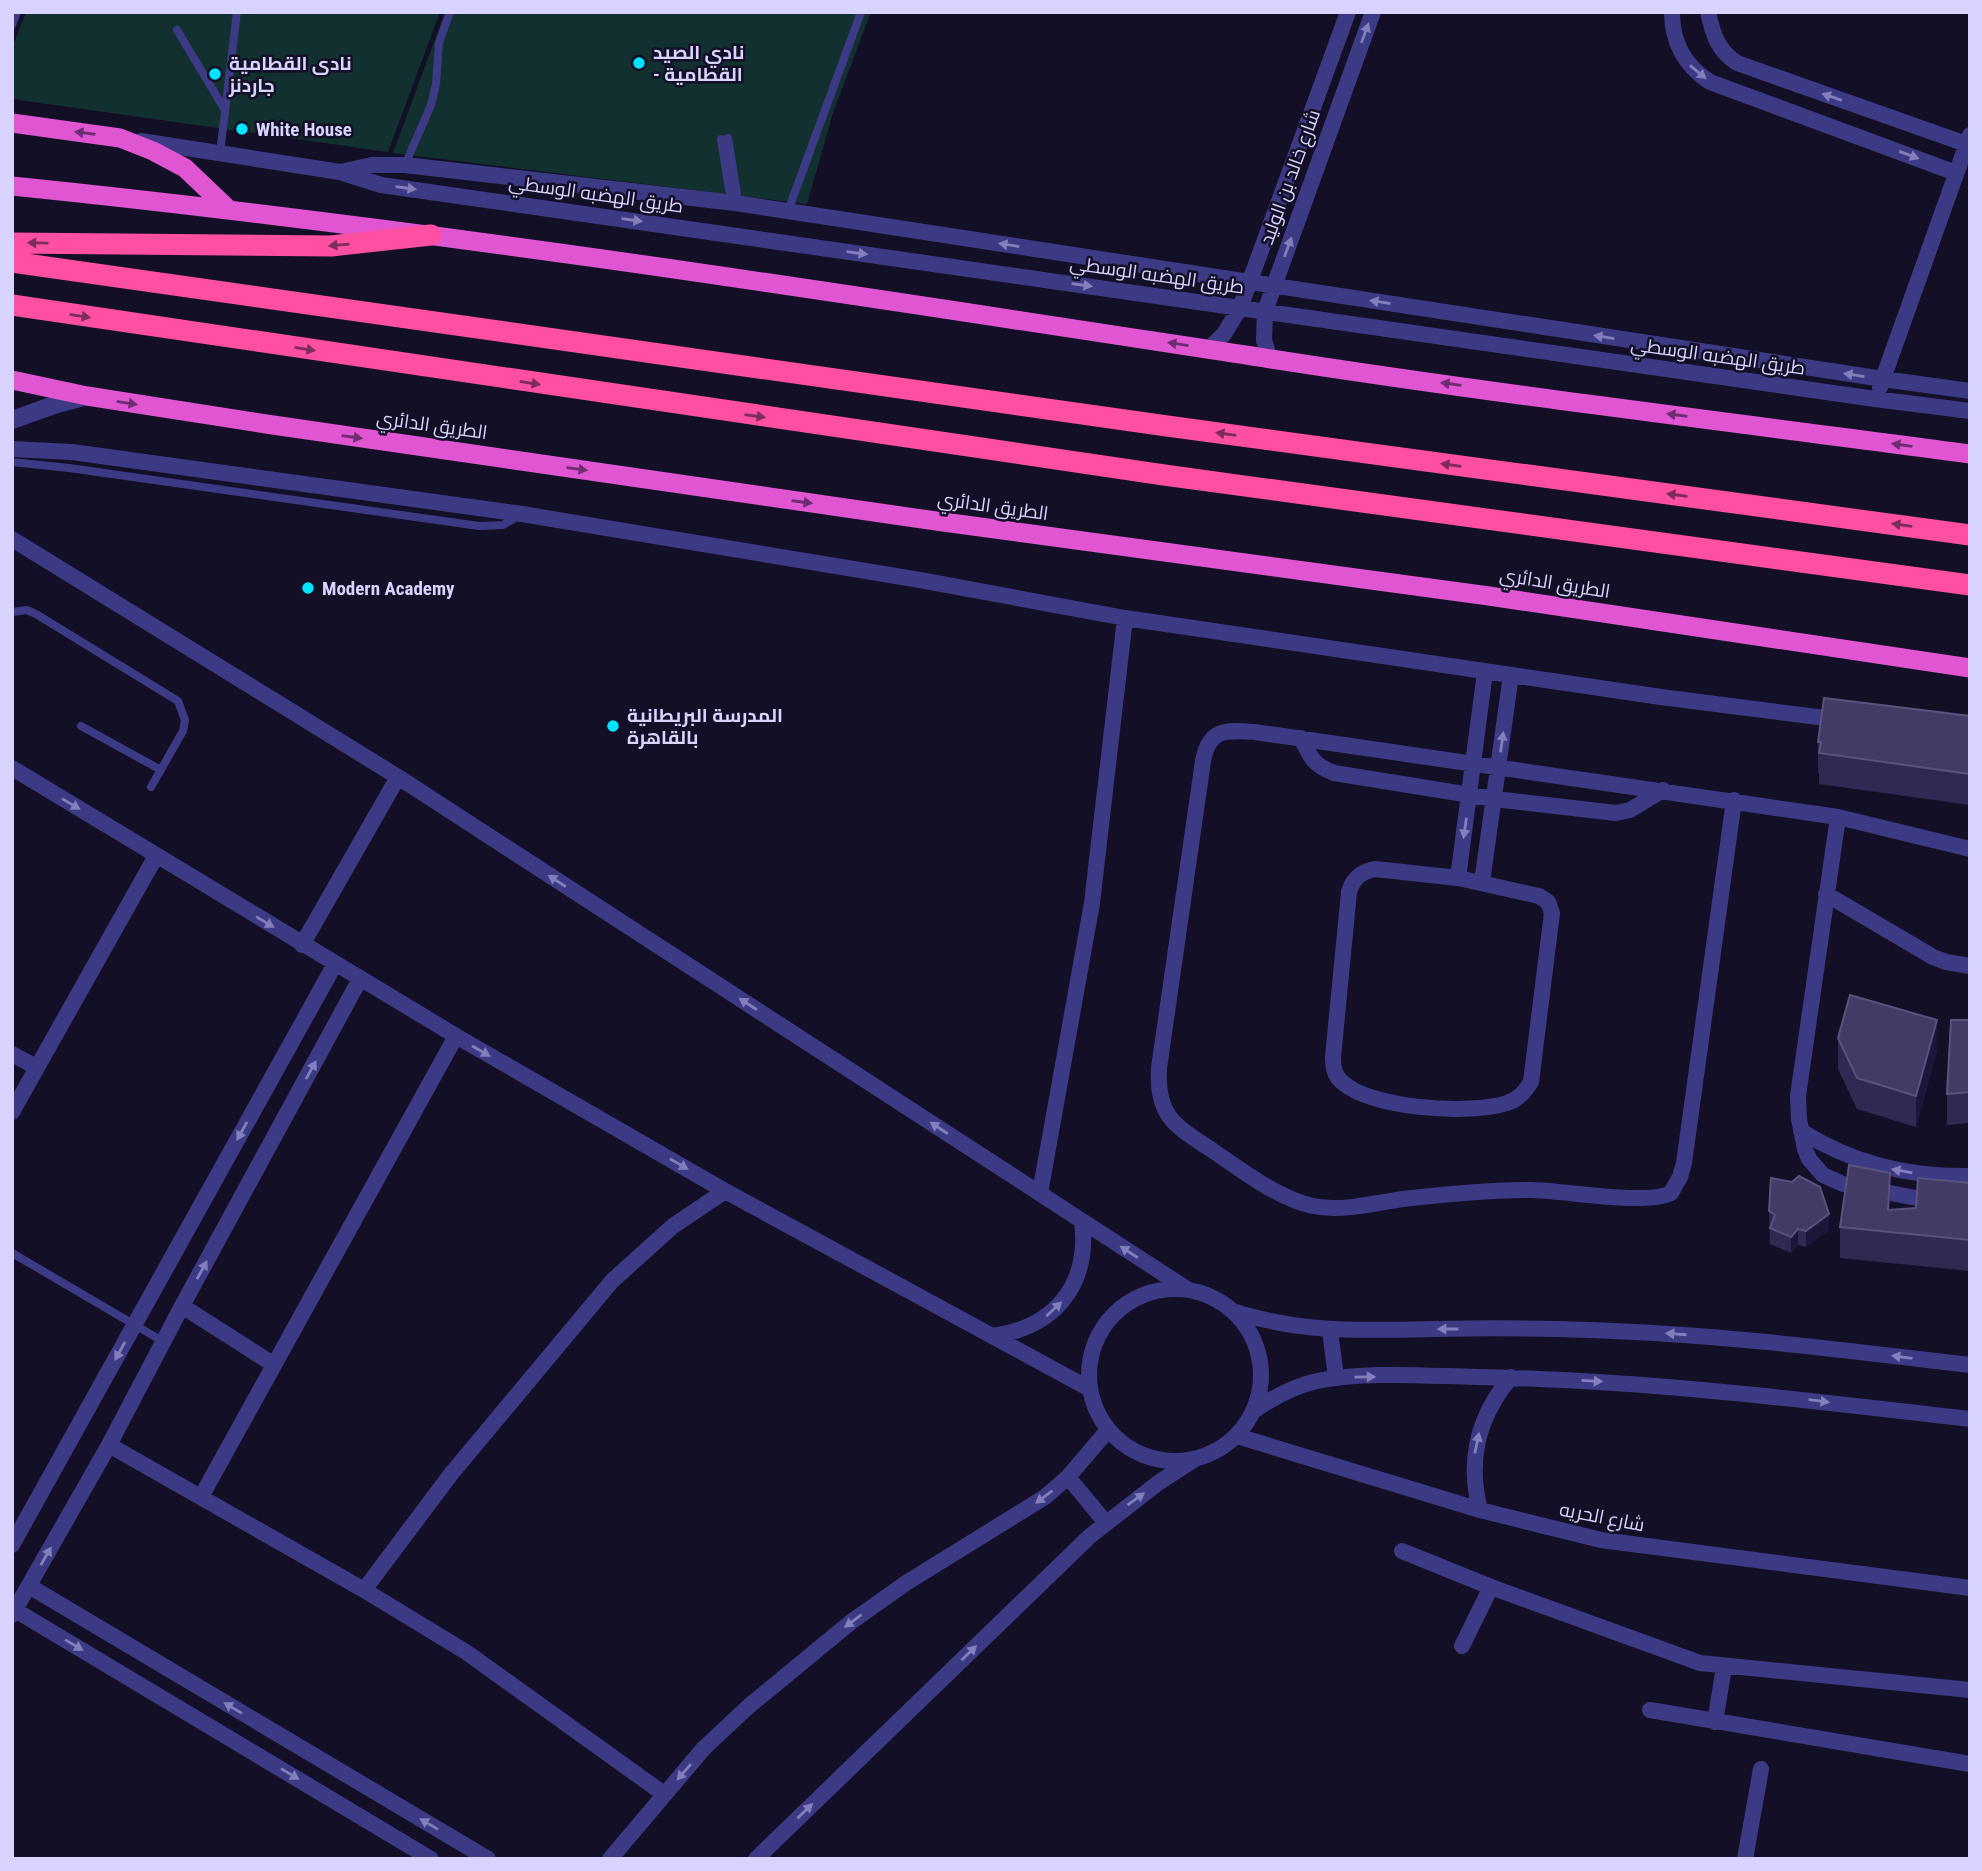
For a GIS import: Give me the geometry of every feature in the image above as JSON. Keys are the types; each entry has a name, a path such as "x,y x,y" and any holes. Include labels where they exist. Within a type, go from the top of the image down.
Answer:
{"highway":[{"path":"12,123 120,138 153,151 185,168 228,209"},
{"path":"12,186 228,209 431,235 1270,359 1970,454"},
{"path":"12,243 331,246 431,235"},
{"path":"12,262 1167,426 1970,535"},
{"path":"12,305 1137,471 1970,585"},
{"name":"الطريق الدائري","path":"12,380 87,396 266,425 936,521 1489,596 1970,668"}],"street":[{"name":"شارع خالد بن الوليد","path":"1209,349 1224,334 1240,308 1348,12"},
{"name":"شارع خالد بن الوليد","path":"1270,359 1264,340 1265,311 1373,12"},
{"path":"1672,12 1672,29 1682,54 1689,65 1710,82 1956,173"},
{"path":"1708,12 1714,39 1727,57 1737,64 1968,139 1875,400"},
{"name":"طريق الهضبه الوسطي","path":"120,138 340,172 381,185 1875,400 1970,411"},
{"name":"طريق الهضبه الوسطي","path":"340,172 372,165 405,165 736,203 1970,391"},
{"path":"729,234 736,203"},
{"path":"12,419 87,396"},
{"path":"12,449 72,452 522,514 920,580 1125,618 1728,707 1857,722"},
{"path":"12,539 398,778 1187,1289"},
{"path":"1040,1193 1092,903 1125,618"},
{"path":"1458,878 1485,672"},
{"path":"1482,882 1511,675"},
{"path":"1734,800 1684,1163 1671,1193 1647,1199 1566,1191 1502,1190 1345,1207 1314,1206 1284,1195 1180,1128 1167,1116 1158,1084 1199,788 1207,744 1216,735 1233,731 1301,738 1734,800 1838,817 1970,849"},
{"path":"1301,738 1313,761 1334,774 1494,799 1616,813 1630,810 1663,790"},
{"path":"12,768 456,1037 725,1191 1088,1388"},
{"path":"302,945 398,778"},
{"path":"1838,817 1798,1096 1801,1131 1809,1159 1815,1168 1832,1181 1932,1201 1970,1204"},
{"path":"12,1112 18,1091 36,1067 156,856"},
{"path":"1375,869 1458,878 1539,896 1551,907 1531,1082 1521,1096 1506,1104 1454,1110 1401,1104 1350,1088 1336,1076 1333,1057 1351,884 1361,874 1375,869"},
{"path":"1826,894 1933,957 1970,966"},
{"path":"12,1545 335,964"},
{"path":"360,979 109,1445 14,1612 431,1859"},
{"path":"201,1497 456,1037"},
{"path":"12,1054 36,1067"},
{"path":"1801,1131 1818,1143 1855,1160 1895,1171 1970,1176"},
{"path":"1932,1201 1936,1175"},
{"path":"364,1590 451,1474 612,1281 673,1226 725,1191"},
{"path":"993,1336 1025,1329 1053,1311 1064,1299 1080,1270 1084,1237 1082,1221"},
{"path":"1235,1312 1251,1333 1260,1358 1261,1384 1255,1409 1237,1436 1217,1451 1195,1459 1171,1462 1147,1457 1125,1447 1108,1430 1095,1410 1088,1388 1088,1362 1097,1336 1112,1314 1134,1298 1160,1290 1187,1289 1204,1293 1235,1312 1282,1325 1330,1331 1512,1328 1670,1334 1748,1339 1970,1365"},
{"path":"182,1306 273,1364"},
{"path":"1330,1331 1336,1377"},
{"path":"1255,1409 1293,1388 1336,1377 1511,1377 1690,1388 1970,1419"},
{"path":"1479,1510 1474,1479 1475,1448 1492,1403 1511,1377"},
{"path":"610,1859 704,1748 749,1706 851,1622 939,1562 1020,1514 1068,1477 1108,1430"},
{"name":"شارع الحريه","path":"1237,1436 1479,1510 1561,1532 1642,1547 1970,1588"},
{"path":"109,1445 364,1590 466,1653 664,1794"},
{"path":"756,1859 1106,1523 1158,1483 1195,1459"},
{"path":"1068,1477 1106,1523"},
{"path":"1402,1551 1685,1659 1724,1667 1970,1690"},
{"path":"29,1587 488,1859"},
{"path":"1462,1646 1491,1587"},
{"path":"1715,1721 1724,1667"},
{"path":"1650,1710 1970,1764"},
{"path":"1745,1859 1760,1769"}],"lane":[{"path":"12,25 17,12"},
{"path":"220,153 237,12"},
{"path":"405,165 431,105 436,84 439,43 450,12"},
{"path":"788,211 861,12"},
{"path":"177,30 225,110"},
{"path":"724,138 737,194 736,203"},
{"path":"12,462 493,527 503,525 522,514"},
{"path":"272,498 275,479"},
{"path":"368,511 370,492"},
{"path":"12,612 27,610 36,614 178,701 185,720 183,731 151,787"},
{"path":"81,726 161,770"},
{"path":"12,1253 163,1342"}],"green space":[{"name":"نادى القطامية جاردنز","path":"26,12 440,12 388,152 12,99 12,48"},
{"name":"نادي الصيد - القطامية","path":"445,12 871,12 833,113 807,204 393,153"}],"building":[{"path":"1824,698 1970,716 1970,774 1819,753"},
{"path":"1850,995 1937,1020 1916,1096 1857,1078 1838,1038"},
{"path":"1951,1020 1970,1020 1970,1092 1947,1094"},
{"path":"1849,1165 1890,1173 1888,1210 1916,1208 1918,1178 1970,1183 1970,1240 1840,1227"},
{"path":"1799,1176 1820,1187 1829,1214 1806,1231 1798,1229 1791,1237 1770,1228 1775,1215 1769,1211 1771,1178 1792,1182"}],"place":[{"name":"نادي الصيد - القطامية","path":"639,63"},
{"name":"نادى القطامية جاردنز","path":"215,74"},
{"name":"White House","path":"242,129"},
{"name":"Modern Academy","path":"308,588"},
{"name":"المدرسة البريطانية بالقاهرة","path":"613,726"}]}
